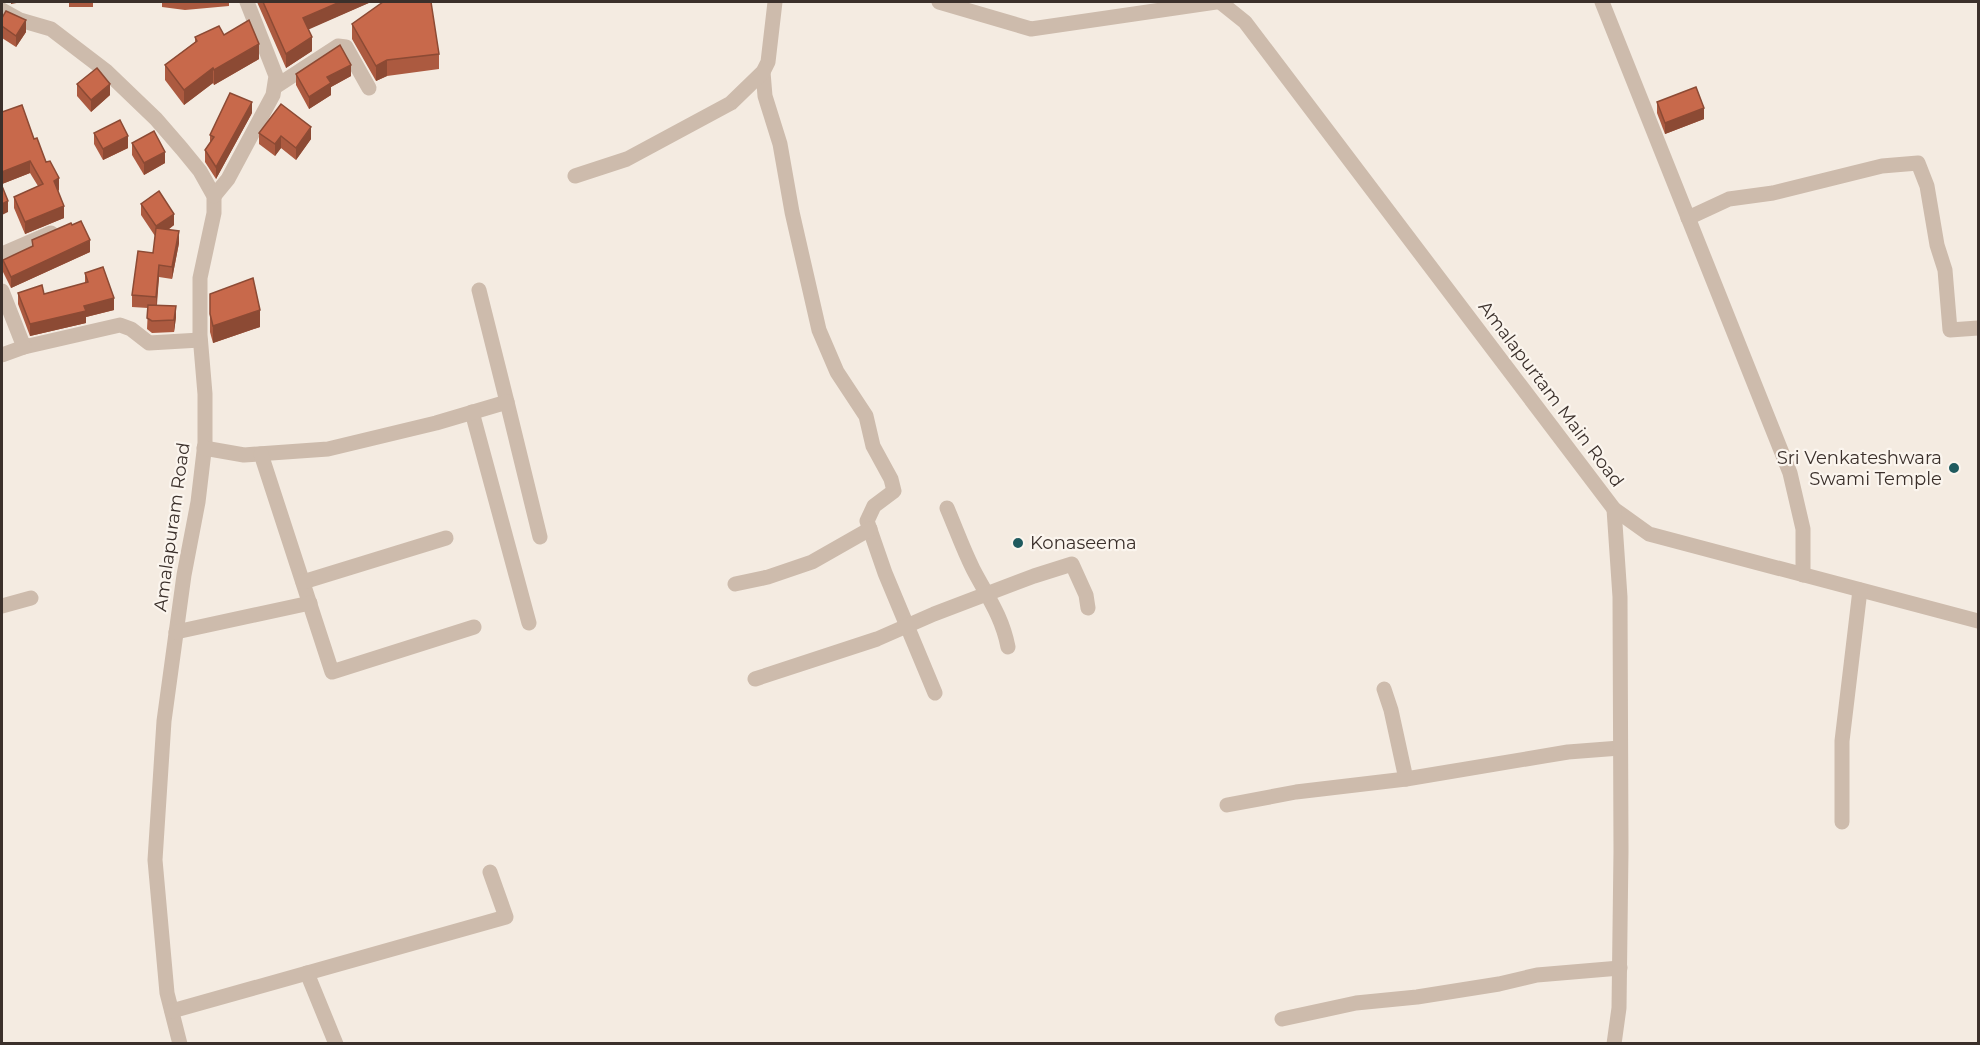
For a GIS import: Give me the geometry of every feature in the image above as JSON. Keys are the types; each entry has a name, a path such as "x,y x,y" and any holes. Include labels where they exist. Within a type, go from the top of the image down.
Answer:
{"street":[{"path":"2,10 20,20 51,29 106,71 156,119 182,149 200,171 214,196 228,179 273,95 275,87 276,76 247,2"},
{"path":"575,176 627,159 731,103 763,72 768,62 775,2"},
{"name":"Amalapurtam Main Road","path":"939,2 1031,29 1218,2 1245,22 1614,510 1649,534 1978,621"},
{"path":"1602,2 1790,473 1803,529 1803,575"},
{"path":"275,87 338,46 346,47 369,88"},
{"path":"763,72 765,96 780,144 792,212 819,330 837,372 866,416 873,446 891,479 894,491 874,506 867,521 885,573 935,693"},
{"path":"1688,218 1729,199 1773,193 1882,166 1918,163 1927,186 1937,245 1945,270 1950,330 1978,328"},
{"name":"Amalapuram Road","path":"180,1044 167,993 155,860 164,721 198,502 204,448 205,394 200,278 214,213 214,196"},
{"path":"2,254 65,227"},
{"path":"479,290 540,537"},
{"path":"2,291 24,347"},
{"path":"2,356 24,347 120,325 131,329 149,343 201,340"},
{"path":"204,448 244,455 328,449 507,402"},
{"path":"472,412 529,623"},
{"path":"261,454 332,672 474,627"},
{"path":"948,508 957,535 989,594 1005,630 1008,647"},
{"path":"1614,510 1620,597 1620,968 1619,1008 1614,1044"},
{"path":"735,584 768,577 812,562 870,529"},
{"path":"303,582 446,538"},
{"path":"755,678 877,639 907,625 1034,576 1072,564 1086,595 1088,608"},
{"path":"1842,822 1842,741 1860,590"},
{"path":"2,606 31,598"},
{"path":"176,632 310,603"},
{"path":"1384,688 1406,779"},
{"path":"1227,805 1296,792 1406,779 1523,759 1620,747"},
{"path":"172,1011 506,917 490,872"},
{"path":"1282,1019 1356,1003 1417,997 1498,984 1537,975 1620,968"},
{"path":"307,973 336,1044"}],"building":[{"path":"263,2 340,2 303,18 312,37 286,54"},
{"path":"383,2 431,2 439,54 387,60 376,66 352,24"},
{"path":"6,11 26,20 16,36 2,26 2,18"},
{"path":"249,20 259,44 214,70 213,68 184,90 165,65 197,41 195,37 219,26 224,35"},
{"path":"340,45 351,65 327,77 331,83 309,97 296,74"},
{"path":"97,68 110,84 91,100 77,84"},
{"path":"1696,87 1704,108 1665,123 1657,102"},
{"path":"230,93 252,102 216,167 205,150 214,137 210,135"},
{"path":"281,104 311,127 296,148 281,136 275,144 259,133"},
{"path":"22,105 34,139 37,138 46,162 50,161 59,178 54,181 64,206 25,222 14,197 43,184 30,161 2,172 2,112"},
{"path":"120,120 128,136 103,149 94,133"},
{"path":"154,131 165,152 144,163 132,143"},
{"path":"2,186 8,201 2,204"},
{"path":"159,191 174,214 156,226 141,204"},
{"path":"81,221 90,240 11,277 3,260 33,246 32,240"},
{"path":"156,228 179,231 172,267 159,265 156,297 132,295 138,251 153,253"},
{"path":"103,267 114,298 84,306 86,311 30,324 18,293 42,285 44,294 88,282 85,273"},
{"path":"253,278 260,310 213,326 210,314 210,294"},
{"path":"148,305 176,306 174,320 152,321 147,318"}],"place":[{"name":"Sri Venkateshwara Swami Temple","path":"1954,468"},
{"name":"Konaseema","path":"1018,543"}]}
